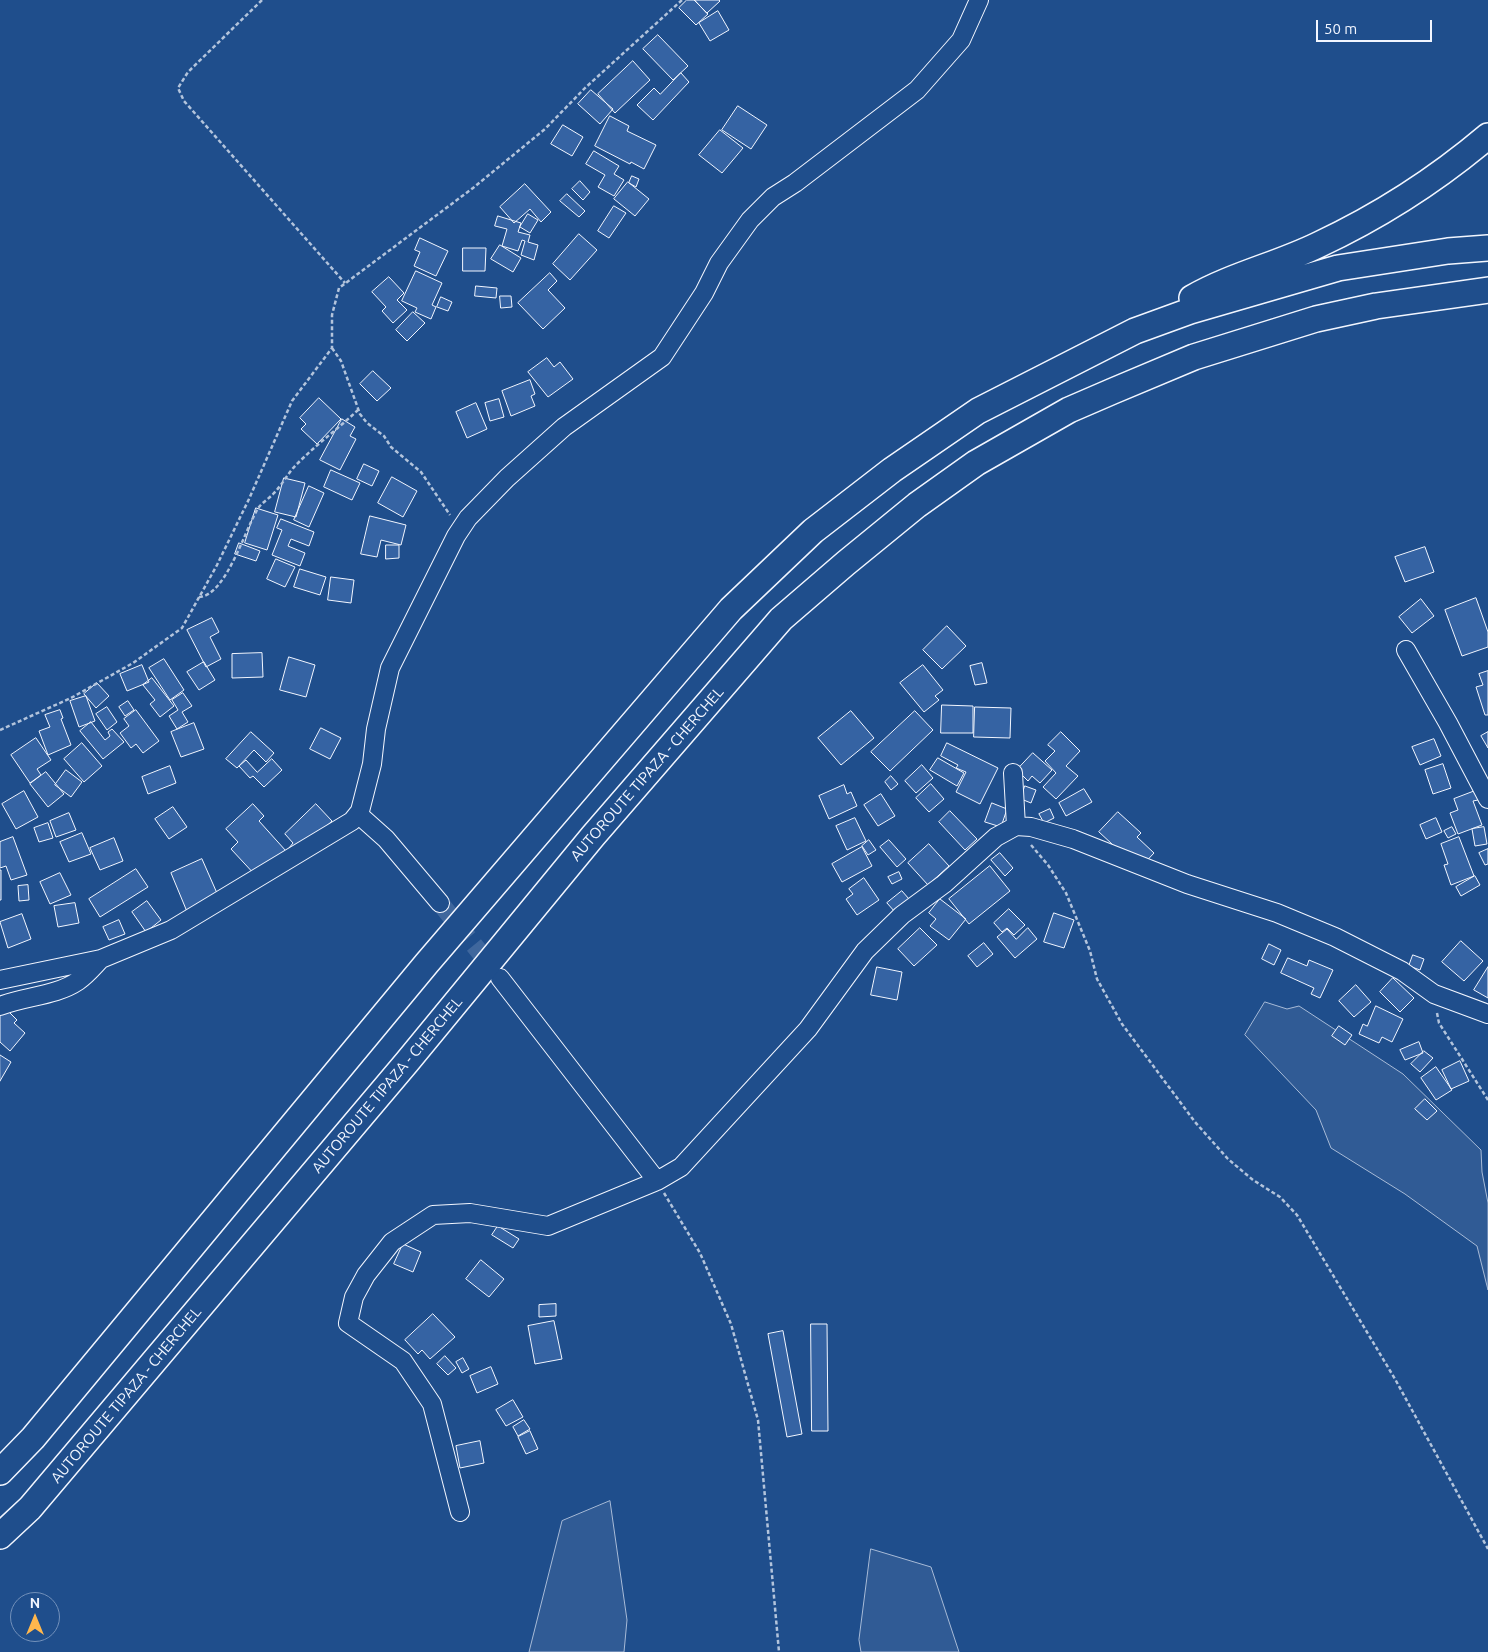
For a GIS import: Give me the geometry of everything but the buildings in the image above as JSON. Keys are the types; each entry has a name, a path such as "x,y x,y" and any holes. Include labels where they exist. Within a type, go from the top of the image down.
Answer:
{"highway":[{"path":"0,1472 33,1438 427,963 731,609 813,532 892,470 978,412 1134,331 1209,288 1316,246 1359,226 1403,200 1449,169 1488,136"},
{"path":"1134,331 1190,311 1338,268 1448,251 1488,248"},
{"name":"AUTOROUTE TIPAZA - CHERCHEL","path":"0,1536 30,1508 407,1062 593,836 781,619 846,563 918,505 976,463 1069,410 1113,391 1194,357 1316,319 1376,306 1488,290"}],"street":[{"path":"0,980 101,959 171,930 352,821 358,814 372,764 376,729 390,668 459,531 468,518 507,478 564,427 662,357 698,301 719,263 750,220 773,197 795,184 918,90 961,40 979,0"},
{"path":"1406,650 1448,723 1488,799"},
{"path":"1014,772 1016,826"},
{"path":"358,814 386,839 440,903"},
{"path":"460,1512 432,1404 403,1361 348,1323 354,1297 366,1275 392,1242 433,1215 470,1213 548,1226 657,1182 681,1167 808,1029 865,951 902,915 944,884 996,837 1016,826 1031,827 1073,839 1187,884 1276,913 1335,937 1376,957 1402,971 1434,994 1488,1014"},
{"path":"0,1006 15,1000 62,989 78,981 101,959"},
{"path":"500,978 657,1182"}],"path":[{"path":"262,0 188,72 178,88 184,101 345,283"},
{"path":"459,531 432,486 421,472 390,447 384,436 367,423 358,410 341,361 332,348 333,305 339,288 473,188 544,129 585,88 682,0"},
{"path":"0,730 71,698 134,662 182,628 249,499 292,401 332,348"},
{"path":"199,597 206,597 212,593 230,570 233,559 258,506 274,494 297,464 328,439 358,410"},
{"path":"1016,826 1048,865 1066,893 1090,951 1097,979 1122,1024 1195,1122 1228,1159 1253,1180 1280,1197 1297,1215 1395,1379 1488,1550"},
{"path":"1434,994 1439,1023 1488,1100"},
{"path":"657,1182 700,1253 731,1324 758,1420 779,1652"}],"shaded area":[{"path":"1265,1002 1287,1009 1299,1006 1403,1074 1481,1150 1482,1172 1488,1203 1488,1290 1477,1246 1405,1194 1331,1148 1316,1110 1245,1035"},
{"path":"610,1501 627,1620 624,1652 529,1652 562,1521"},
{"path":"871,1549 931,1567 959,1652 861,1652 859,1640"}],"tunnel":[{"path":"440,903 495,971"}]}
